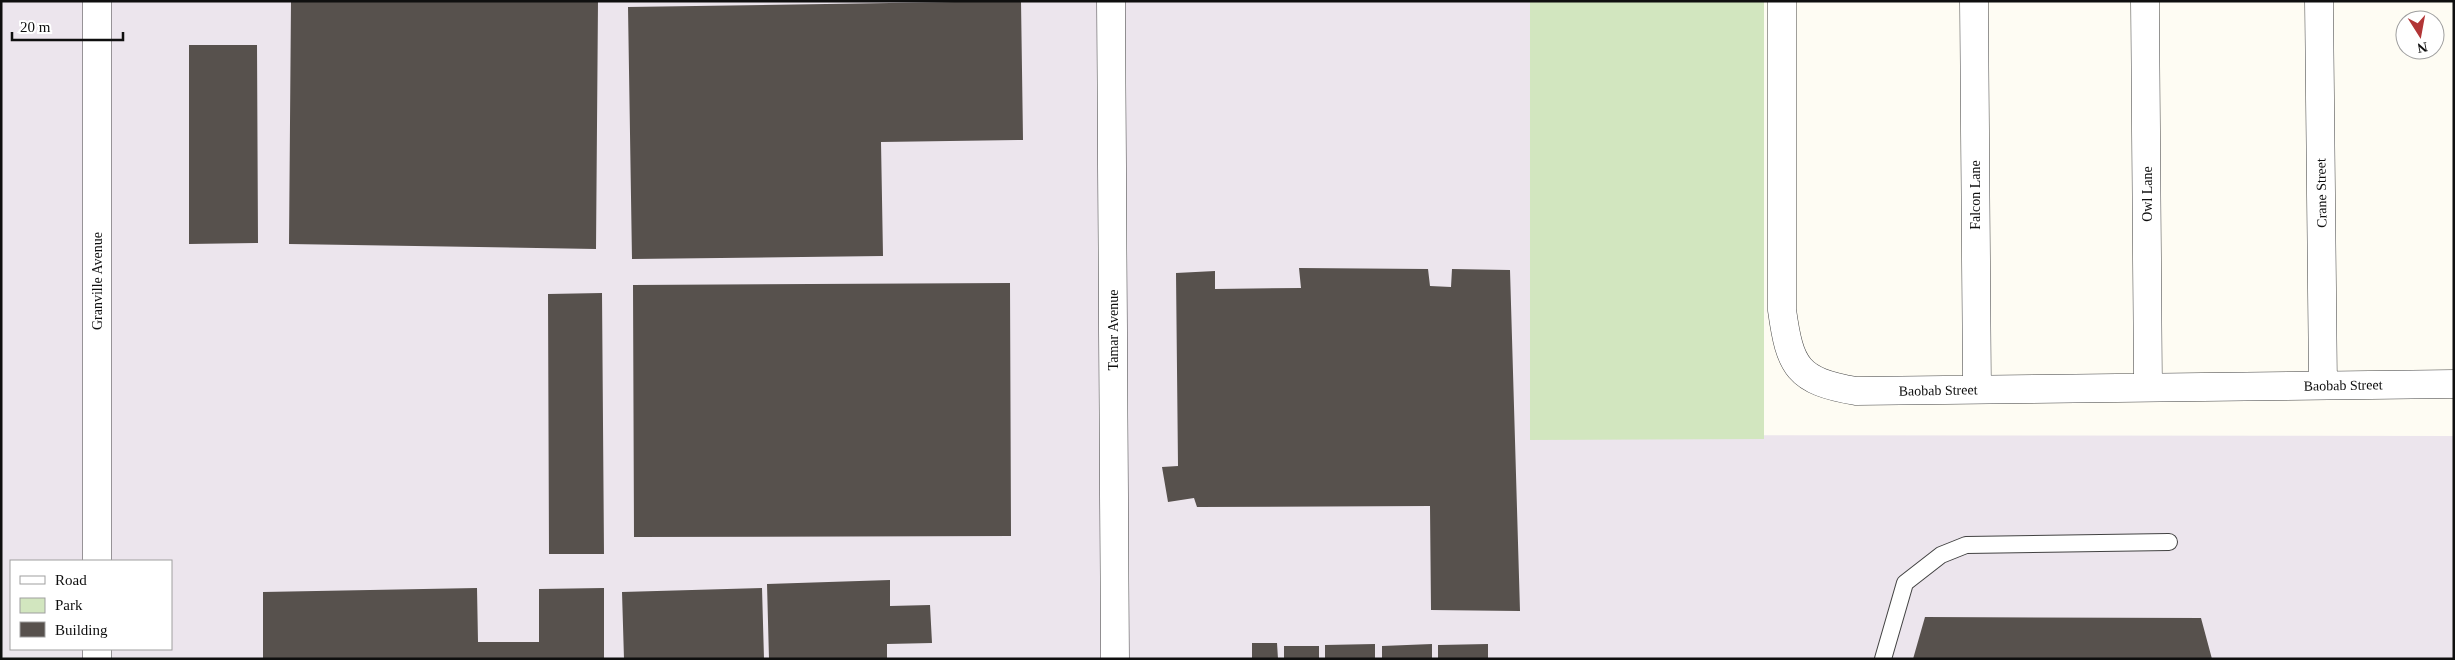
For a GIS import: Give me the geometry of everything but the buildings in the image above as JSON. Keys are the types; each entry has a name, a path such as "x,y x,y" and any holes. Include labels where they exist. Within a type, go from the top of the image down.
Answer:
{"street":[{"name":"Granville Avenue","path":"97,1 97,560"},
{"name":"Tamar Avenue","path":"1111,1 1115,659"},
{"name":"Baobab Street","path":"1782,1 1782,310 1791,355 1800,370 1830,386 1856,391 2454,384"},
{"name":"Falcon Lane","path":"1974,1 1977,389"},
{"name":"Owl Lane","path":"2145,1 2148,387"},
{"name":"Crane Street","path":"2319,1 2323,385"}],"lane":[{"path":"1883,659 1905,583 1941,554 1966,545 2169,542"}],"shaded area":[{"path":"1,1 1534,1 1543,435 2454,436 2454,659 1,659"}],"green space":[{"path":"1530,1 1764,1 1764,439 1530,440"}]}
